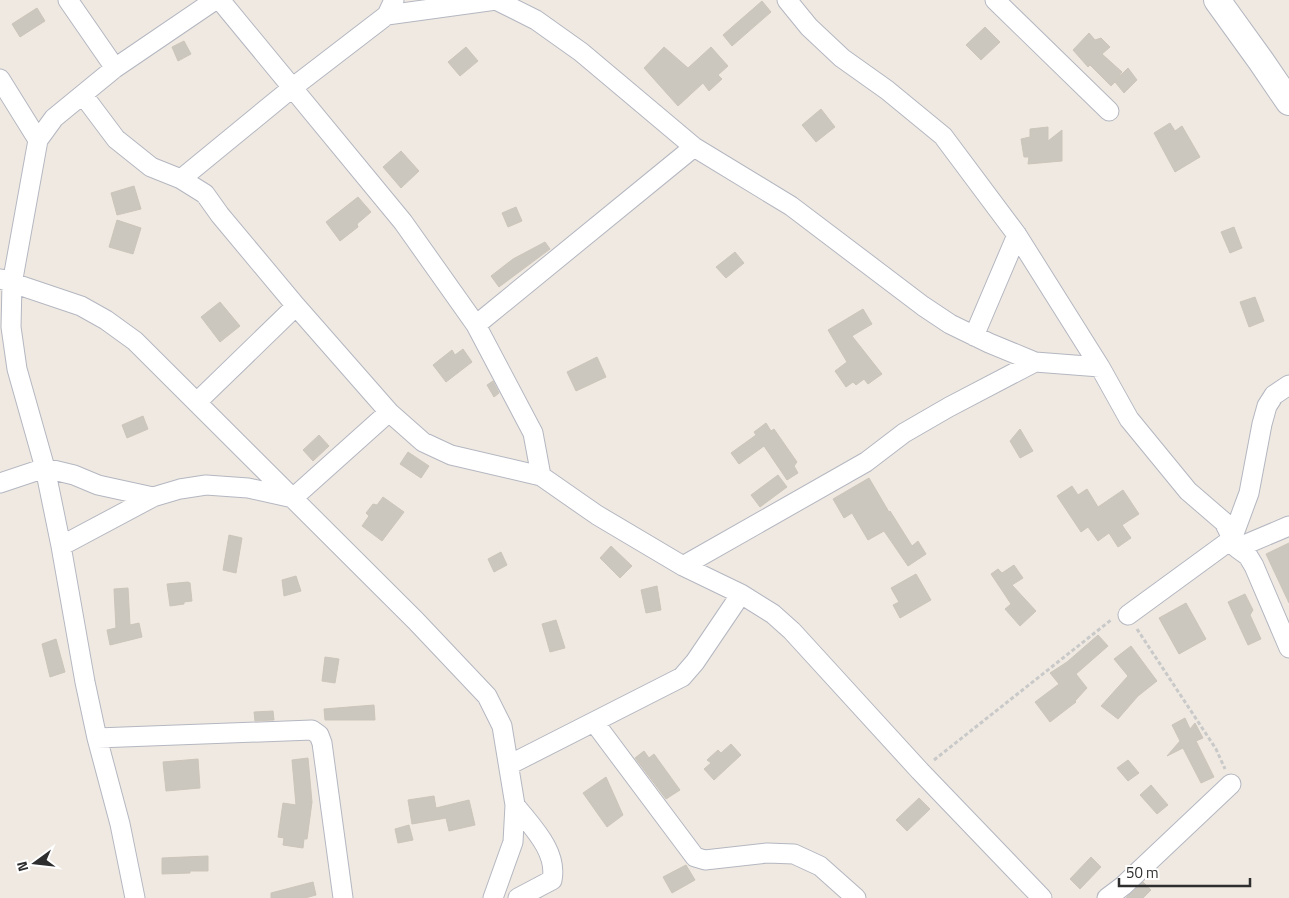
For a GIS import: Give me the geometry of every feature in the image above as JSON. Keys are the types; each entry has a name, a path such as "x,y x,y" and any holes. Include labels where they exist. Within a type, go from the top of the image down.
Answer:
{"street":[{"path":"68,0 115,68"},
{"path":"135,898 120,824 96,738 45,468 17,369 6,281 38,140 54,118 115,68 215,0"},
{"path":"220,0 403,222 476,326 533,433 541,476"},
{"path":"181,179 391,7 496,0 536,20 581,52 694,147 791,206 923,306 950,324 1035,362 1100,367"},
{"path":"787,0 809,27 842,58 887,90 943,136 1017,235 1100,367 1129,419 1188,491 1224,522 1235,543 1248,556 1289,648"},
{"path":"996,0 1109,112"},
{"path":"1217,0 1289,102"},
{"path":"0,79 38,140"},
{"path":"83,95 116,139 150,167 181,179 205,194 220,215 296,306 388,412 423,442 451,455 541,476 597,515 683,566 741,594 773,614 792,631 920,771 1042,898"},
{"path":"476,326 694,147"},
{"path":"974,336 1017,235"},
{"path":"6,281 81,306 106,320 135,341 416,621 487,696 502,726 515,805 513,842 493,898"},
{"path":"197,402 296,306"},
{"path":"683,566 866,462 904,433 941,411 1035,362"},
{"path":"1235,543 1249,493 1267,406 1274,395 1289,385"},
{"path":"293,498 388,412"},
{"path":"0,484 45,468 74,475 98,485 153,497"},
{"path":"61,546 153,497 180,489 206,484 248,488 293,498"},
{"path":"1128,615 1235,543 1289,526"},
{"path":"508,765 682,677 696,662 741,594"},
{"path":"594,722 695,856 705,860 767,853 794,854 820,866 856,898"},
{"path":"96,738 312,730 319,736 322,743 343,898"},
{"path":"1108,898 1231,784"},
{"path":"515,805 545,845 552,860 554,870 552,880 518,898"}],"path":[{"path":"920,771 1115,617 1128,615 1216,749 1231,784"}],"building":[{"path":"762,1 771,12 732,46 723,35"},
{"path":"37,8 45,21 20,37 12,24"},
{"path":"985,27 1000,42 981,60 966,45"},
{"path":"1089,33 1095,40 1101,38 1110,47 1102,54 1122,72 1116,80 1128,68 1137,80 1124,93 1115,82 1111,86 1090,65 1088,67 1073,50"},
{"path":"184,41 191,54 178,61 172,47"},
{"path":"466,47 478,61 460,76 448,62"},
{"path":"664,47 688,68 711,47 728,66 718,75 722,79 709,91 703,83 678,106 644,68"},
{"path":"821,109 835,127 816,142 802,125"},
{"path":"1170,123 1175,131 1182,126 1200,157 1175,172 1154,133"},
{"path":"1048,127 1048,141 1062,130 1062,161 1028,164 1029,157 1024,157 1021,139 1030,137 1030,129"},
{"path":"401,151 419,171 401,188 383,167"},
{"path":"134,186 141,209 117,215 111,193"},
{"path":"358,197 371,212 357,224 358,227 340,241 326,222"},
{"path":"516,207 522,221 508,227 502,213"},
{"path":"117,220 141,228 133,254 109,247"},
{"path":"1234,227 1242,248 1230,253 1221,232"},
{"path":"545,242 550,249 499,287 491,276 513,259"},
{"path":"735,252 744,263 726,278 716,267"},
{"path":"1255,297 1264,321 1249,327 1240,302"},
{"path":"220,302 240,326 220,342 201,317"},
{"path":"863,309 872,324 852,336 882,374 868,384 864,379 856,385 853,382 846,387 835,371 847,362 828,330"},
{"path":"463,349 472,362 446,382 433,365 452,350 455,355"},
{"path":"597,357 606,377 576,391 567,372"},
{"path":"493,381 499,393 494,397 487,385"},
{"path":"143,416 148,429 127,438 122,425"},
{"path":"766,423 771,431 774,429 797,462 794,466 798,473 787,480 764,446 739,464 731,453 756,435 754,432"},
{"path":"1020,429 1033,451 1020,458 1010,441"},
{"path":"319,435 329,446 313,461 303,450"},
{"path":"408,452 429,466 421,478 400,464"},
{"path":"778,475 787,487 760,507 751,495"},
{"path":"869,478 912,546 918,541 926,554 908,566 884,531 868,540 852,513 844,518 833,499"},
{"path":"1072,486 1078,495 1087,489 1098,507 1123,490 1139,514 1122,525 1131,538 1118,547 1109,533 1098,541 1088,527 1081,532 1057,496"},
{"path":"383,497 404,512 382,541 362,526 369,516 366,513 373,504 377,505"},
{"path":"229,535 242,538 236,573 223,570"},
{"path":"1289,543 1289,603 1266,554"},
{"path":"611,546 632,566 620,578 600,558"},
{"path":"501,552 507,565 494,572 488,559"},
{"path":"1014,565 1023,578 1012,585 1036,611 1020,626 1005,609 1011,604 991,574 998,569 1002,573"},
{"path":"916,574 931,600 900,618 893,605 899,602 891,588"},
{"path":"296,576 301,591 284,596 282,580"},
{"path":"190,583 192,601 170,606 167,584"},
{"path":"657,586 661,610 646,613 641,590"},
{"path":"128,588 130,625 139,623 142,637 110,645 107,630 116,628 114,589"},
{"path":"1245,594 1253,610 1250,615 1261,639 1248,645 1228,602"},
{"path":"1186,603 1206,639 1179,654 1159,618"},
{"path":"556,620 565,648 550,652 542,624"},
{"path":"1098,635 1108,646 1076,674 1087,688 1076,702 1050,722 1035,702 1059,684 1050,673 1067,662"},
{"path":"56,639 65,672 50,677 42,644"},
{"path":"1131,646 1157,681 1138,696 1118,719 1101,706 1128,676 1114,659"},
{"path":"325,657 339,659 335,683 322,681"},
{"path":"374,705 375,720 325,720 324,709"},
{"path":"273,711 274,720 255,721 254,712"},
{"path":"1185,718 1190,729 1195,723 1203,738 1196,741 1214,777 1201,783 1183,748 1167,756 1180,741 1172,725"},
{"path":"731,744 741,755 714,780 704,769 711,763 707,760 718,750 721,753"},
{"path":"644,751 649,758 654,754 680,790 666,799 635,758"},
{"path":"308,758 312,802 307,839 304,839 303,848 283,845 284,838 278,837 283,803 296,805 292,760"},
{"path":"198,759 200,788 166,791 163,762"},
{"path":"1128,760 1139,773 1128,781 1117,768"},
{"path":"606,777 623,815 607,827 583,793"},
{"path":"1151,785 1168,805 1157,814 1140,795"},
{"path":"434,796 436,808 469,800 475,825 449,831 446,818 412,824 408,800"},
{"path":"919,798 930,809 907,831 896,820"},
{"path":"409,825 413,840 398,843 395,829"},
{"path":"208,856 208,871 162,874 162,858"},
{"path":"1091,857 1101,867 1080,889 1070,879"},
{"path":"686,865 695,880 672,893 663,877"},
{"path":"313,882 316,895 305,898 271,898 271,893"},
{"path":"1143,882 1151,890 1143,898 1126,898"}]}
